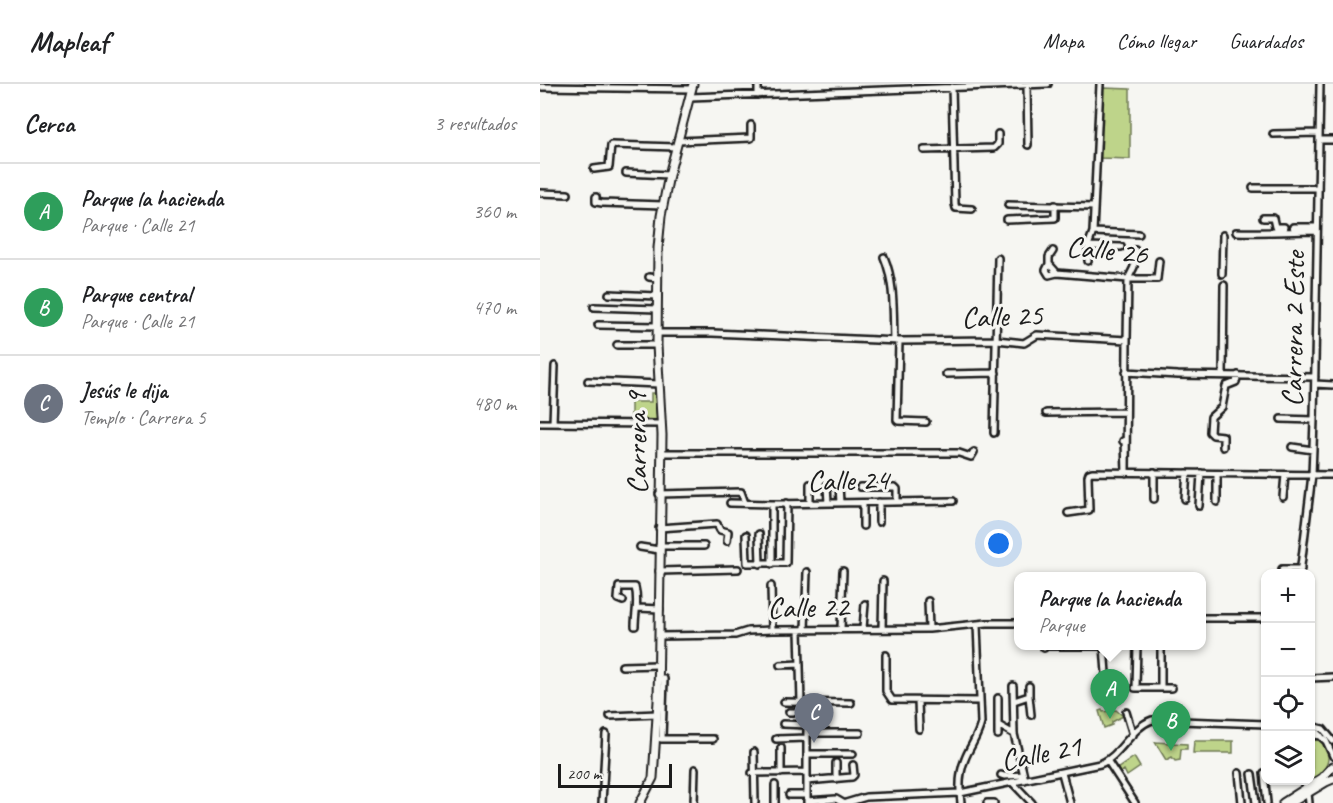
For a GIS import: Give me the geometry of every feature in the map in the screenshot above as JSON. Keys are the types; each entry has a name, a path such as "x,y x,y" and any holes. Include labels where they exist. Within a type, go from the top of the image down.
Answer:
{"main road":[{"name":"Carrera 9","path":"640,803 653,778 659,739 657,714 660,609 659,494 662,453 657,296 653,278 655,248 669,175 692,90"},
{"path":"1283,803 1322,778 1333,768"},
{"path":"1292,803 1308,787 1333,779"}],"street":[{"path":"758,84 758,95"},
{"path":"848,84 848,91"},
{"path":"540,87 692,90 758,95 848,91 872,87 1048,84"},
{"path":"1088,261 1088,246 1093,232 1100,84"},
{"name":"Carrera 2 Este","path":"1300,569 1312,475 1315,384 1314,278 1320,84"},
{"path":"1027,85 1028,145"},
{"path":"952,87 955,204 956,208 972,208"},
{"path":"594,169 609,167 611,145 677,144 751,138 751,125"},
{"path":"924,150 994,148 998,144 998,134"},
{"path":"1273,134 1319,136 1333,140"},
{"path":"602,151 610,152"},
{"path":"626,173 669,175"},
{"path":"1252,188 1318,188"},
{"path":"540,193 568,194"},
{"path":"596,197 596,202 602,203 663,205"},
{"name":"Calle 26","path":"1008,205 1094,207"},
{"path":"1007,220 1056,217 1055,205"},
{"path":"1263,219 1274,219 1276,227 1317,229"},
{"path":"1236,232 1270,233 1317,229"},
{"path":"1093,232 1139,234"},
{"path":"1222,274 1223,235"},
{"path":"1088,246 1121,247"},
{"path":"1126,473 1128,279 1134,267 1135,250"},
{"name":"Calle 26","path":"1053,251 1046,270 1049,275 1057,273 1157,279 1159,261"},
{"path":"884,257 892,281 896,341 897,420 926,422"},
{"path":"994,433 998,258"},
{"path":"1223,375 1224,285"},
{"path":"609,294 657,296"},
{"path":"594,307 657,309"},
{"name":"Calle 25","path":"598,325 712,333 896,341 997,340 1024,343 1037,335 1127,340"},
{"path":"617,345 657,345"},
{"path":"552,423 555,366"},
{"path":"1126,372 1315,377"},
{"path":"946,374 996,373"},
{"path":"1223,447 1223,436 1213,435 1210,432 1211,417 1222,407 1226,386 1236,382 1238,375"},
{"path":"588,381 659,384"},
{"path":"1315,384 1333,385"},
{"path":"1046,413 1126,412"},
{"path":"1281,419 1314,420"},
{"path":"540,423 661,424"},
{"path":"1123,441 1125,441 1126,473"},
{"path":"1292,447 1313,450"},
{"path":"662,453 959,453 970,457 974,453"},
{"path":"1068,513 1089,510 1089,472 1333,475"},
{"path":"1154,472 1154,499"},
{"path":"1185,499 1187,473"},
{"path":"1199,506 1201,473"},
{"path":"1217,474 1217,502"},
{"path":"1283,497 1285,475"},
{"path":"810,484 810,503"},
{"path":"827,485 828,503"},
{"path":"839,485 840,503"},
{"path":"860,487 896,487 897,502"},
{"name":"Calle 24","path":"659,494 741,492 745,503"},
{"name":"Calle 24","path":"730,503 953,501"},
{"path":"879,502 879,522"},
{"path":"746,535 747,563 784,564 787,562 787,503"},
{"path":"863,503 863,526"},
{"path":"772,504 772,564"},
{"path":"659,528 717,524 719,530 728,532 727,541"},
{"path":"759,534 760,564"},
{"path":"640,547 705,546"},
{"path":"1282,568 1288,569"},
{"path":"659,571 738,569"},
{"path":"841,629 843,571"},
{"path":"807,572 800,664 807,712 807,800"},
{"path":"882,628 883,581"},
{"path":"623,601 618,599 619,587 633,586 637,589 638,608 635,612 635,626"},
{"path":"771,586 772,630"},
{"path":"928,601 929,629"},
{"path":"862,628 865,604"},
{"path":"638,608 660,609"},
{"path":"1206,618 1261,618"},
{"name":"Calle 22","path":"659,636 735,635 748,631 772,630 929,629 987,623 1014,623"},
{"path":"961,803 963,766 980,728 977,625"},
{"path":"1104,650 1107,687"},
{"path":"1137,650 1135,688 1172,688"},
{"path":"1161,650 1161,687"},
{"path":"886,655 886,691 892,700 980,701"},
{"path":"780,665 800,664"},
{"path":"622,666 658,665"},
{"path":"1315,678 1333,677"},
{"path":"658,679 664,679 659,739 713,739"},
{"path":"1001,775 1024,777 1014,734 1013,686"},
{"path":"1029,686 1031,715"},
{"path":"1014,701 1029,696"},
{"path":"998,698 998,735"},
{"path":"918,701 919,729"},
{"path":"784,702 851,704"},
{"path":"789,712 807,712"},
{"path":"1126,712 1133,735"},
{"path":"610,716 657,714"},
{"name":"Calle 21","path":"792,798 836,799 844,803 860,798 890,795 960,793 1012,782 1024,777 1062,773 1107,760 1145,723 1156,719 1261,724"},
{"path":"783,724 807,725"},
{"path":"998,725 1014,734"},
{"path":"1315,728 1323,729 1333,741"},
{"path":"776,739 807,736 831,730 860,733"},
{"path":"1315,730 1330,746 1333,756"},
{"path":"602,803 606,734"},
{"path":"1315,736 1322,736"},
{"path":"781,748 781,773"},
{"path":"754,752 755,803"},
{"path":"807,754 853,754"},
{"path":"1107,760 1135,803"},
{"path":"836,763 836,778"},
{"path":"807,781 853,777 853,765"},
{"path":"694,803 695,769"},
{"path":"753,773 807,772"},
{"path":"1062,773 1070,803"},
{"path":"1239,773 1242,803"},
{"path":"1252,774 1256,803"},
{"path":"1012,782 1032,803"},
{"path":"775,785 775,803"},
{"path":"1266,785 1268,803"},
{"path":"1308,787 1309,803"},
{"path":"890,795 890,803"},
{"path":"879,796 879,803"},
{"path":"987,803 994,803"}],"green space":[{"path":"1103,88 1130,89 1130,159 1100,158"},
{"path":"651,393 655,393 657,420 631,419 631,402 651,402"},
{"path":"1116,710 1123,716 1104,728 1099,711 1103,712"},
{"path":"1315,736 1325,746 1328,757 1321,774 1315,780"},
{"path":"1194,741 1233,741 1233,753 1193,753"},
{"path":"1155,742 1187,744 1187,749 1181,749 1180,760 1175,761 1172,757 1166,760"},
{"path":"1134,757 1140,767 1127,776 1124,770 1120,773 1117,769"}],"place":[{"name":"Parque la hacienda","path":"1110,719"},
{"name":"Jesús le dija","path":"814,743"},
{"name":"Parque central","path":"1171,751"}]}
